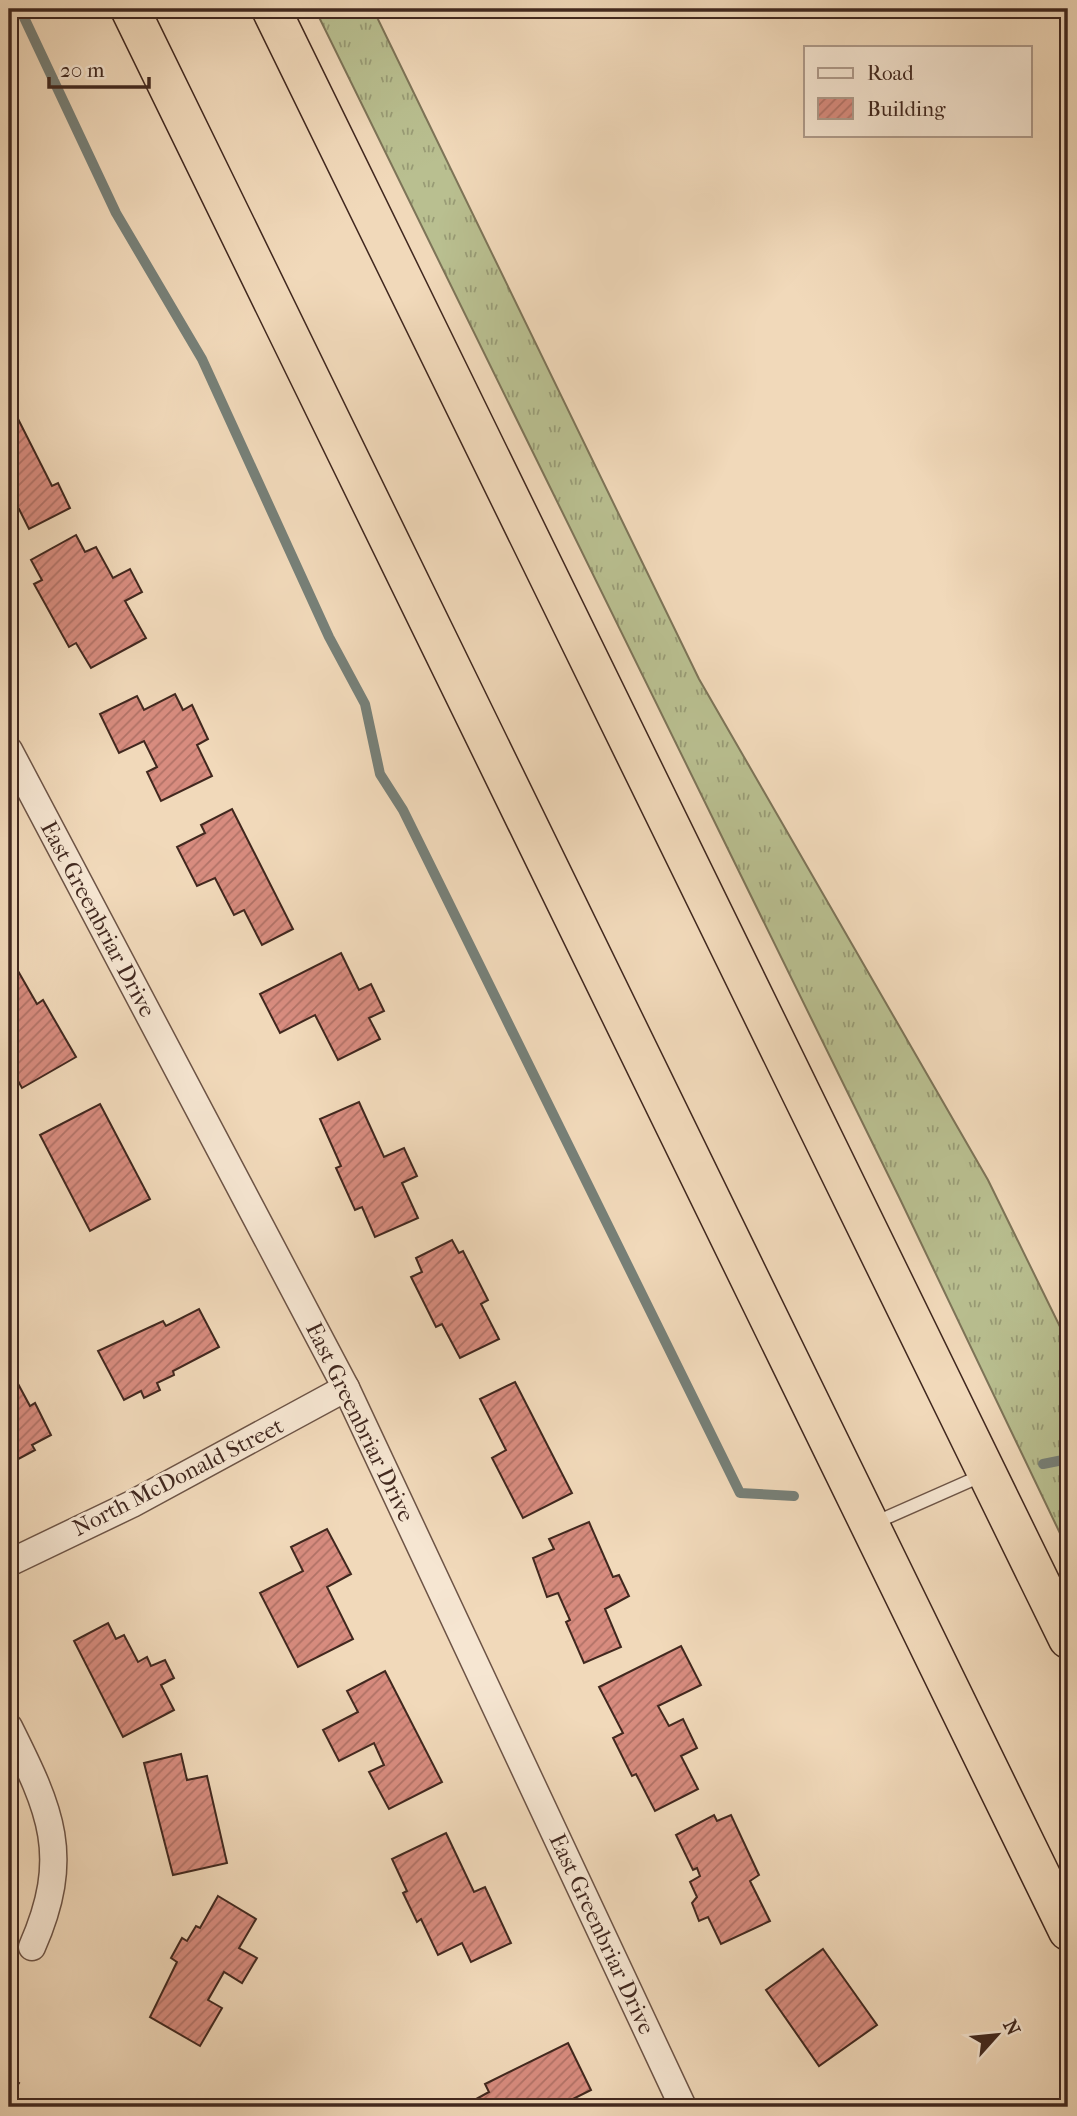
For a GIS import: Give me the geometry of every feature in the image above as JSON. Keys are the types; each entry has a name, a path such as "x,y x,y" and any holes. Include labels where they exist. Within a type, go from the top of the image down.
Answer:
{"highway":[{"path":"130,9 872,1524 1068,1931"},
{"path":"271,9 1068,1639"}],"street":[{"name":"East Greenbriar Drive","path":"9,750 346,1388 683,2107"},
{"name":"North McDonald Street","path":"9,1563 132,1504 346,1388"},
{"path":"9,1727 45,1806 55,1844 52,1884 32,1947"}],"lane":[{"path":"872,1524 987,1473"}],"green space":[{"path":"315,9 373,9 699,679 988,1180 1068,1343 1068,1550 899,1197"}],"building":[{"path":"14,411 52,486 58,483 70,508 29,529 19,509 11,513 9,508 9,414"},
{"path":"76,535 85,552 96,547 113,578 130,569 142,592 125,601 146,638 91,668 76,643 69,647 34,584 42,580 31,560"},
{"path":"175,694 183,710 192,705 208,739 197,745 212,776 161,801 147,772 157,767 144,741 119,753 100,714 137,696 144,710"},
{"path":"232,809 293,929 262,945 244,910 234,915 215,878 197,886 177,847 205,833 201,825"},
{"path":"341,953 359,990 371,984 384,1011 369,1018 380,1039 338,1060 315,1015 280,1033 260,994"},
{"path":"14,964 37,1004 43,1000 76,1057 22,1088 9,1065 9,1057 17,1052 9,1038 9,967"},
{"path":"359,1102 384,1157 404,1148 417,1176 402,1183 418,1218 375,1237 362,1207 355,1210 336,1168 341,1166 320,1119"},
{"path":"100,1104 150,1199 90,1231 40,1135"},
{"path":"452,1240 459,1253 463,1251 488,1300 481,1304 499,1339 460,1358 442,1324 436,1327 411,1277 422,1272 416,1258"},
{"path":"199,1309 219,1347 173,1371 174,1375 157,1383 160,1390 144,1398 141,1391 124,1400 98,1351 163,1321 166,1326"},
{"path":"9,1367 30,1406 35,1403 51,1435 32,1445 35,1450 9,1464"},
{"path":"515,1382 572,1493 523,1518 492,1458 506,1450 480,1399"},
{"path":"589,1522 613,1577 619,1575 629,1596 605,1609 621,1647 584,1663 566,1622 570,1620 558,1593 547,1597 533,1558 554,1549 549,1539"},
{"path":"327,1529 351,1574 327,1587 353,1639 298,1667 260,1593 303,1571 291,1547"},
{"path":"108,1623 116,1639 124,1635 138,1662 147,1657 151,1666 165,1660 174,1678 161,1685 174,1710 123,1737 74,1641"},
{"path":"681,1646 701,1685 658,1706 669,1726 683,1719 697,1748 681,1756 698,1789 655,1811 636,1774 632,1776 613,1738 623,1733 599,1687"},
{"path":"385,1671 442,1782 389,1809 369,1772 384,1765 374,1743 339,1761 323,1730 358,1712 347,1691"},
{"path":"181,1754 187,1780 207,1776 227,1863 173,1875 144,1763"},
{"path":"714,1815 717,1821 731,1815 759,1875 750,1881 770,1921 721,1944 708,1917 699,1921 692,1903 697,1897 690,1882 700,1876 697,1868 693,1870 676,1835"},
{"path":"446,1833 474,1892 485,1887 511,1943 471,1962 462,1943 438,1955 421,1919 417,1922 403,1893 407,1891 392,1859"},
{"path":"218,1896 256,1919 239,1948 257,1958 242,1983 224,1972 208,2000 222,2008 200,2046 150,2017 177,1962 171,1958 182,1938 187,1941 196,1926 200,1928"},
{"path":"823,1949 877,2025 819,2066 766,1990"},
{"path":"568,2043 591,2090 557,2107 468,2107 467,2104 489,2092 485,2084"},
{"path":"9,2076 19,2083 9,2098"}],"waterway":[{"path":"20,9 116,213 202,359 329,637 365,704 380,774 403,810 740,1493 794,1496"},
{"path":"1043,1464 1068,1459"}]}
